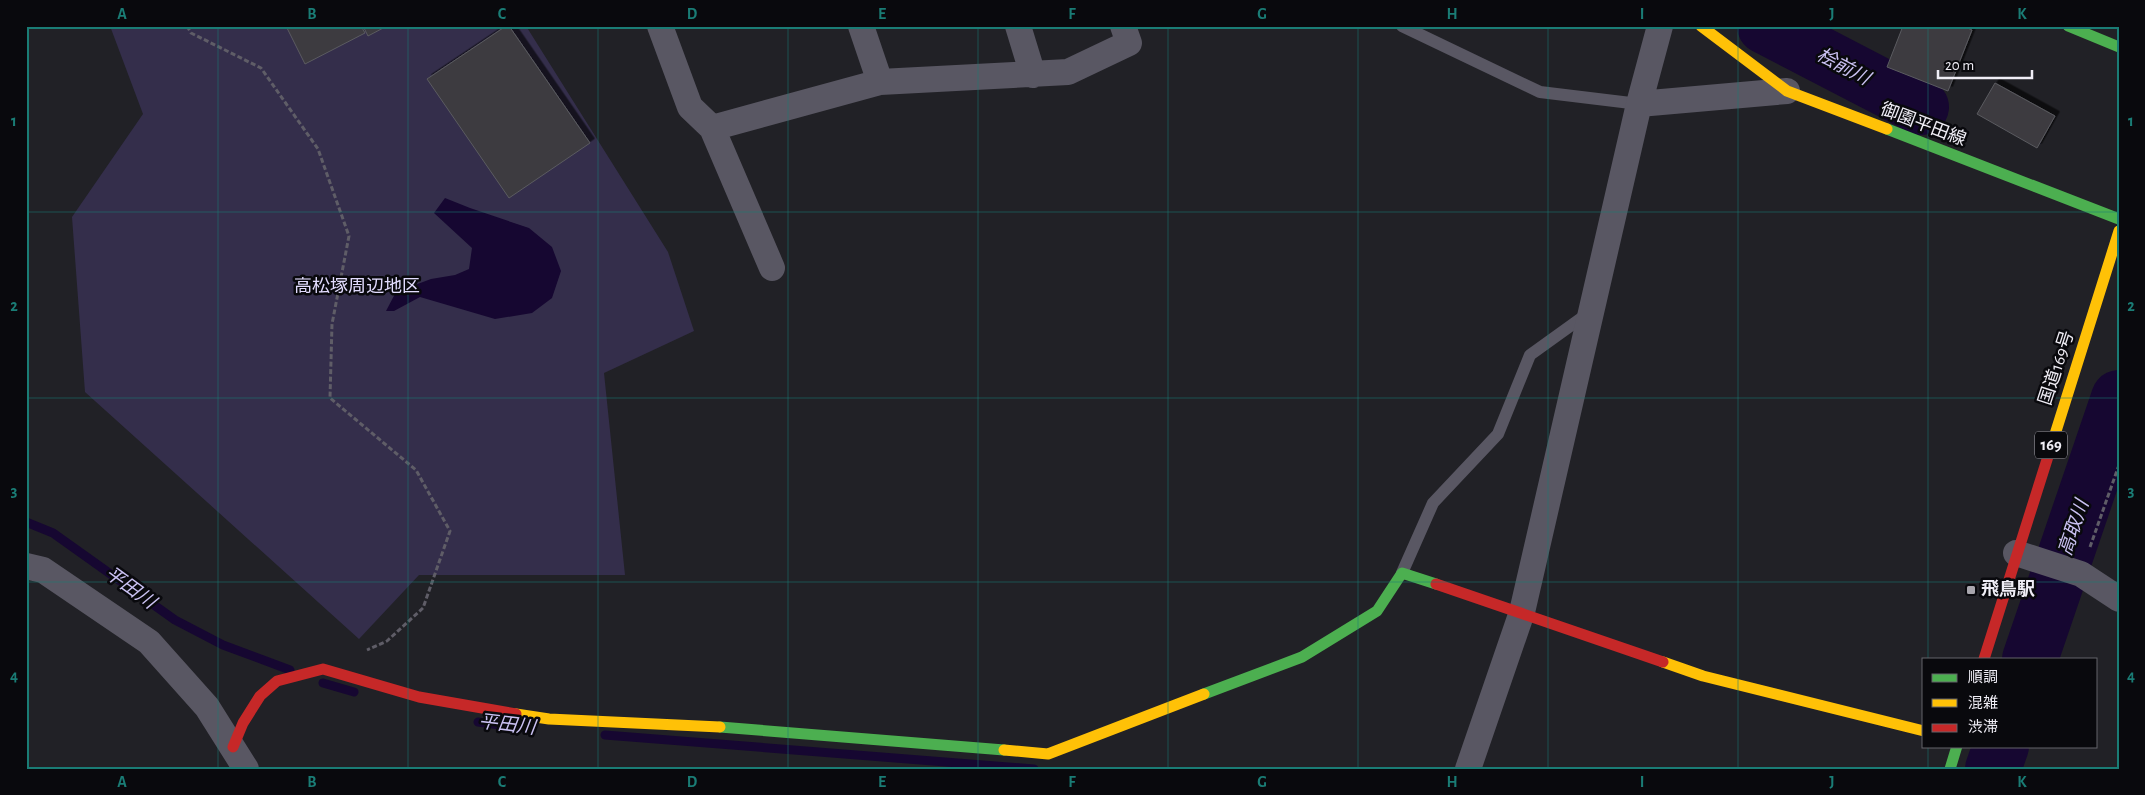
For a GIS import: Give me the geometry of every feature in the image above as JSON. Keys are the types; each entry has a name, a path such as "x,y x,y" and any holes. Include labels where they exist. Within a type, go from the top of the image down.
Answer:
{"main road":[{"name":"御園平田線","path":"1701,26 1787,91 2119,219"},
{"path":"2068,26 2119,47"},
{"name":"国道169号","path":"1984,658 2119,231"},
{"path":"240,758 243,723 260,696 277,681 323,669 420,697 486,710 549,719 715,727 1048,754 1302,657 1377,611 1402,573 1522,612 1703,676 1922,731"},
{"path":"1950,769 1956,748"}],"street":[{"path":"660,26 690,108 712,128 772,268"},
{"path":"862,26 880,82"},
{"path":"1018,26 1033,75"},
{"path":"712,128 880,82 1068,72 1129,43 1123,26"},
{"path":"1468,769 1522,612 1639,104 1660,26"},
{"path":"1639,104 1787,91"},
{"path":"2016,553 2081,574 2119,599"},
{"path":"26,566 43,570 149,642 208,707 240,758"}],"lane":[{"path":"1402,26 1540,92 1639,104"},
{"path":"1402,573 1433,503 1498,434 1530,355 1591,311"}],"path":[{"path":"187,26 191,33 260,68 318,150 349,236 332,324 330,398 416,470 450,531 423,608 386,641 323,669"},
{"path":"2081,574 2119,465"}],"green space":[{"name":"高松塚周辺地区","path":"110,26 526,26 668,252 694,331 604,373 625,575 419,575 359,639 85,392 72,217 143,114"}],"shaded area":[{"path":"445,198 529,228 552,247 561,271 552,298 532,313 495,319 420,297 394,311 386,311 396,292 431,279 455,275 469,269 472,248 434,213"}],"building":[{"path":"286,26 361,26 365,33 305,64"},
{"path":"363,26 387,26 368,36"},
{"path":"506,26 509,26 590,143 509,198 427,79"},
{"path":"1903,26 1963,26 1972,30 1948,91 1887,67"},
{"path":"1995,83 2055,116 2037,148 1977,114"}],"waterway":[{"name":"桧前川","path":"1765,26 1921,107"},
{"name":"高取川","path":"2030,658 2119,398"},
{"name":"平田川","path":"26,522 53,533 175,620 223,645 290,670"},
{"name":"平田川","path":"323,683 354,692"},
{"name":"平田川","path":"478,722 520,728"},
{"name":"平田川","path":"605,735 1034,769"},
{"name":"高取川","path":"1993,769 2000,748"}],"traffic: fast":[{"path":"2068,26 2119,47"},
{"path":"1887,129 2119,219"},
{"path":"1204,694 1302,657 1377,611 1402,573 1436,584"},
{"path":"720,727 1004,750"},
{"path":"1950,769 1956,748"}],"traffic: slow":[{"path":"1701,26 1787,91 1887,129"},
{"path":"2051,447 2119,231"},
{"path":"1663,662 1703,676 1922,731"},
{"path":"1004,750 1048,754 1204,694"},
{"path":"516,714 549,719 720,727"}],"traffic: jam":[{"path":"1984,658 2051,447"},
{"path":"1436,584 1663,662"},
{"path":"233,747 243,723 260,696 277,681 323,669 419,697 516,714"}],"place":[{"name":"飛鳥駅","path":"1971,590"}]}
